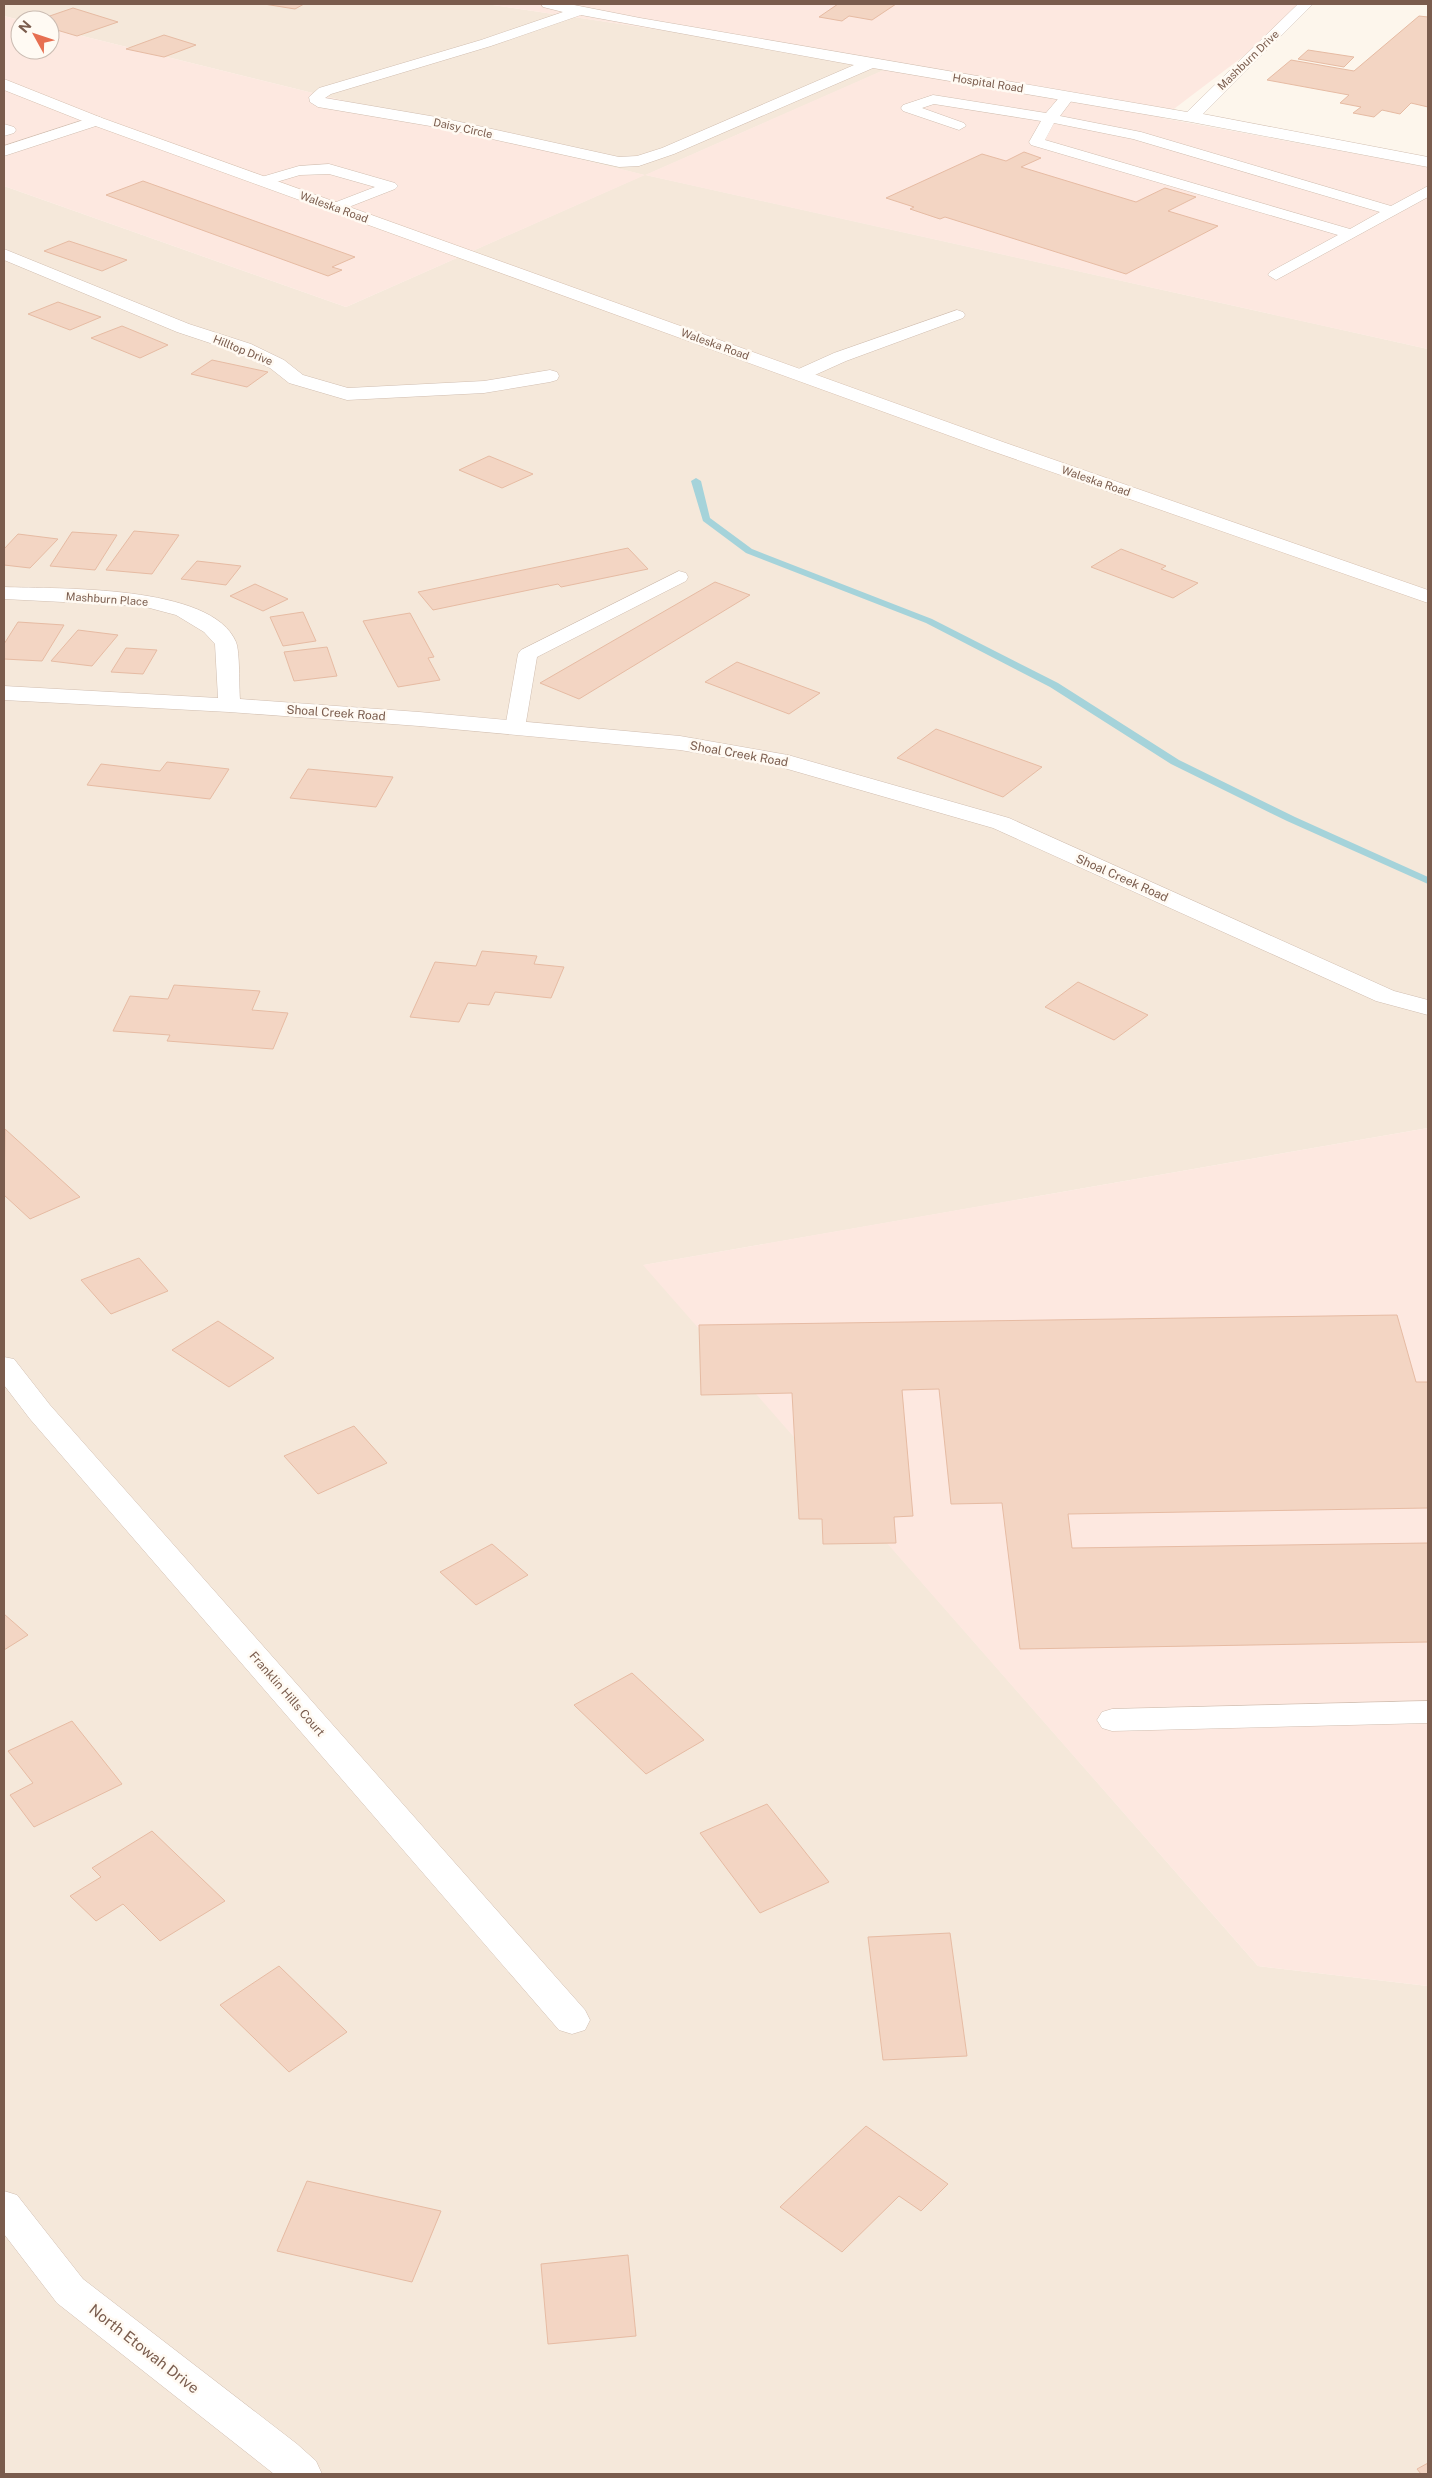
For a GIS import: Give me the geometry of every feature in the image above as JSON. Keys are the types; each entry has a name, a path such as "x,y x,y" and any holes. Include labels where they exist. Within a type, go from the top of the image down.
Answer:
{"street":[{"name":"Hospital Road","path":"548,4 640,23 1191,116 1428,162"},
{"name":"Mashburn Drive","path":"1191,116 1306,4"},
{"name":"Daisy Circle","path":"582,10 486,43 325,90 317,97 318,102 423,120 619,162 639,160 668,151 871,63"},
{"name":"Waleska Road","path":"6,87 800,375 1428,597"},
{"path":"4,151 96,121"},
{"name":"Hilltop Drive","path":"4,254 183,328 244,348 277,364 296,379 346,394 484,387 550,376"},
{"name":"Mashburn Place","path":"4,593 142,600 183,610 212,627 226,643 229,705"},
{"name":"Shoal Creek Road","path":"4,693 229,705 515,728 680,743 780,760 1001,823 1385,996 1428,1008"},
{"name":"Franklin Hills Court","path":"4,1366 53,1427 572,2020"},
{"name":"North Etowah Drive","path":"4,2206 70,2291 283,2457 302,2474"}],"lane":[{"path":"1068,96 1050,118 1036,142 1352,234"},
{"path":"959,126 908,108 933,99 1136,134 1394,210"},
{"path":"263,181 299,171 329,169 390,186 336,208"},
{"path":"1276,274 1428,191"},
{"path":"800,375 840,357 957,315"},
{"path":"515,728 528,654 679,577"},
{"path":"1112,1720 1428,1712"}],"shaded area":[{"path":"4,4 486,4 896,65 646,175 1428,349 1428,1128 644,1265 1258,1966 1428,1986 1428,2474 4,2474 4,186 346,307 644,175 60,30 60,10 10,10 10,18 4,16"},
{"path":"486,4 1312,4 1162,118 1428,167 1428,349 645,175 895,65"},
{"path":"4,16 10,18 10,60 60,60 60,30 645,175 346,307 4,186"},
{"path":"1428,1128 1428,1986 1258,1966 643,1265"}],"building":[{"path":"264,4 304,4 295,9"},
{"path":"838,4 896,4 872,20 849,16 842,21 819,17"},
{"path":"73,8 118,22 77,36 60,31 60,12"},
{"path":"1419,16 1428,17 1428,107 1411,103 1400,114 1382,110 1374,117 1353,113 1361,107 1340,103 1349,95 1267,80 1291,60 1354,71"},
{"path":"164,35 196,45 164,57 126,49"},
{"path":"1308,50 1354,57 1344,67 1298,59"},
{"path":"1024,152 1041,158 1021,167 1136,202 1165,188 1196,197 1168,211 1218,226 1126,274 945,217 940,219 910,209 914,207 886,198 982,154 1006,161"},
{"path":"143,181 355,257 332,267 342,270 328,276 106,195"},
{"path":"69,241 127,260 102,271 44,251"},
{"path":"58,302 101,317 70,330 28,314"},
{"path":"122,326 168,345 140,358 91,338"},
{"path":"212,360 268,372 247,387 191,374"},
{"path":"489,456 533,474 502,488 459,470"},
{"path":"134,531 179,535 152,574 106,570"},
{"path":"72,532 117,535 95,570 50,566"},
{"path":"18,534 58,539 30,568 4,565 4,549"},
{"path":"628,548 648,569 561,587 558,584 433,610 418,592"},
{"path":"1121,549 1166,566 1161,569 1198,583 1173,598 1091,567"},
{"path":"197,561 241,566 226,585 181,579"},
{"path":"715,582 750,595 579,699 540,683"},
{"path":"255,584 288,599 263,611 230,596"},
{"path":"303,612 316,641 283,646 270,617"},
{"path":"410,613 434,657 428,658 440,680 398,687 363,621"},
{"path":"18,622 64,625 42,661 4,659 4,644"},
{"path":"78,630 118,635 92,666 51,661"},
{"path":"327,647 337,676 294,681 284,652"},
{"path":"126,648 157,650 143,674 111,672"},
{"path":"737,662 820,693 789,714 705,682"},
{"path":"936,729 1042,767 1003,797 897,758"},
{"path":"167,762 229,769 210,799 87,785 101,764 160,771"},
{"path":"308,769 393,777 376,807 290,798"},
{"path":"482,951 537,956 534,964 564,967 551,998 495,992 489,1005 468,1003 459,1022 410,1017 435,962 476,966"},
{"path":"1078,982 1148,1015 1114,1040 1045,1007"},
{"path":"174,985 260,991 252,1010 288,1013 273,1049 167,1041 170,1035 113,1031 130,996 168,999"},
{"path":"5,1129 80,1197 30,1219 4,1195"},
{"path":"139,1258 168,1291 111,1314 81,1280"},
{"path":"1397,1315 1416,1382 1428,1382 1428,1508 1068,1514 1072,1548 1428,1543 1428,1642 1020,1649 1002,1503 951,1504 939,1389 902,1390 913,1516 894,1517 896,1543 823,1544 822,1519 799,1519 792,1393 701,1395 699,1325"},
{"path":"218,1321 274,1358 229,1387 172,1350"},
{"path":"354,1426 387,1463 318,1494 284,1456"},
{"path":"492,1544 528,1575 476,1605 440,1572"},
{"path":"4,1614 28,1635 4,1650"},
{"path":"632,1673 704,1740 646,1774 574,1705"},
{"path":"72,1721 122,1784 34,1827 10,1795 33,1783 8,1751"},
{"path":"767,1804 829,1882 760,1913 700,1833"},
{"path":"152,1831 225,1901 160,1941 123,1904 96,1921 70,1896 101,1877 92,1868"},
{"path":"950,1933 967,2056 883,2060 868,1937"},
{"path":"279,1966 347,2032 289,2072 220,2005"},
{"path":"866,2126 948,2184 921,2211 899,2196 842,2252 780,2207"},
{"path":"307,2181 441,2211 412,2282 277,2251"},
{"path":"628,2255 636,2336 548,2344 541,2264"},
{"path":"1428,2463 1428,2474 1421,2474 1417,2469"}],"waterway":[{"path":"696,481 706,519 749,551 929,621 1054,685 1175,762 1291,819 1428,881"}]}
